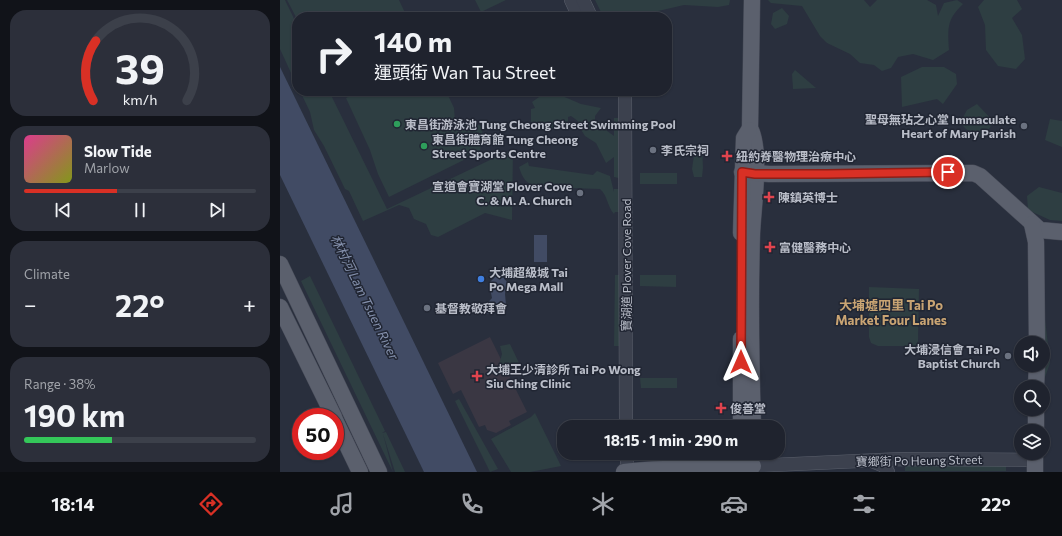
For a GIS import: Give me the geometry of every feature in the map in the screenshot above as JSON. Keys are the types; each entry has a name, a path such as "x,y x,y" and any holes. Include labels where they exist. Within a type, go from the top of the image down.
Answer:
{"main road":[{"path":"752,0 750,128 744,138 748,173 752,242 752,420"},
{"path":"748,173 973,173 980,176 1040,230 1062,232"},
{"path":"741,420 748,173"},
{"path":"1032,224 1036,242 1037,336"},
{"path":"1036,255 1043,246 1062,240"},
{"path":"280,264 379,472"},
{"path":"280,307 330,408"},
{"path":"344,439 360,472"},
{"name":"寶鄉街 Po Heung Street","path":"625,472 674,468 724,469 747,464"}],"street":[{"path":"570,0 576,12"},
{"path":"583,0 589,12"},
{"name":"寶湖道 Plover Cove Road","path":"625,97 626,420"},
{"name":"寶鄉街 Po Heung Street","path":"747,464 901,459 1035,462"},
{"path":"625,472 626,460"},
{"path":"872,461 884,466 888,472"}],"shaded area":[{"path":"280,0 285,0 292,15 292,75 280,49"},
{"path":"287,0 399,0 405,12 293,12"},
{"path":"475,0 506,0 481,12"},
{"path":"595,0 730,0 729,5 718,7 684,5 654,12 601,12"},
{"path":"768,0 864,0 870,7 877,0 927,0 936,5 938,16 944,3 957,0 963,4 957,10 949,25 949,50 933,60 913,54 898,57 891,68 882,71 874,65 860,63 850,54 827,43 820,36 802,6 771,3"},
{"path":"984,0 1017,0 1022,9 1012,18 1022,35 1025,59 1016,69 998,66 986,50 985,25 978,7"},
{"path":"782,8 789,16 787,24 775,29 771,24 773,13"},
{"path":"922,67 944,67 956,74 957,84 943,104 937,99 902,107 901,77"},
{"path":"795,70 816,88 793,89 792,74"},
{"path":"302,96 331,96 387,209 513,149 512,220 485,213 438,237 431,235 426,224 414,219 409,208 399,205 363,221 349,191 345,189 324,146 314,130 310,112"},
{"name":"東昌街體育館 Tung Cheong Street Sports Centre","path":"350,96 448,96 454,108 455,121 483,126 480,152 389,197 378,174 370,150 346,98"},
{"path":"541,96 562,96 581,104 601,108 595,116 595,130 603,128 614,136 614,118 619,118 619,178 614,177 614,157 606,163 596,143 585,136 580,128 576,127 578,121 571,116 568,117 568,128 531,128 531,109 535,108 532,102"},
{"path":"977,104 994,122 982,138 966,129 960,123 967,110"},
{"path":"1050,119 1062,121 1062,147 1045,140"},
{"path":"702,144 702,177 694,177 692,169 695,148"},
{"path":"528,162 529,166 593,175 597,171 610,176 614,192 614,189 619,189 619,212 615,212 614,214 605,195 600,189 537,187 530,184 523,177 519,167"},
{"path":"640,173 677,173 677,184 640,184"},
{"path":"1039,187 1062,193 1062,221 1050,220 1028,210 1027,196"},
{"path":"615,275 619,275 619,346 614,346"},
{"path":"640,275 676,275 676,287 640,286"},
{"path":"310,276 385,431 382,433 386,432 405,472 395,472 383,434 393,472 301,281"},
{"path":"869,287 919,289 918,341 916,346 878,346 871,343 869,337"},
{"path":"1044,310 1047,336 1044,336"},
{"name":"大埔王少清診所 Tai Po Wong Siu Ching Clinic","path":"490,337 527,412 509,421 511,425 496,433 487,430 485,425 479,427 461,390 453,394 438,363"},
{"path":"510,344 519,363 513,369 502,370 498,368 502,354 500,346"},
{"path":"1043,372 1047,372 1044,380"},
{"path":"640,378 677,378 677,388 641,388"},
{"path":"459,399 498,469 490,472 455,401"},
{"path":"535,413 561,466 530,472 511,472 491,439 531,417"},
{"path":"1006,462 1006,471 905,471 905,466 987,466"}],"water":[{"name":"林村河 Lam Tsuen River","path":"280,67 292,92 292,96 294,96 477,472 424,472 280,175"},
{"path":"534,235 547,235 547,262 534,262"},
{"path":"496,276 502,276 507,282 505,294 506,305 494,313 485,314 483,308 492,298 489,283"}],"place":[{"name":"東昌街游泳池 Tung Cheong Street Swimming Pool","path":"397,124"},
{"name":"聖母無玷之心堂 Immaculate Heart of Mary Parish","path":"1024,126"},
{"name":"東昌街體育館 Tung Cheong Street Sports Centre","path":"424,146"},
{"name":"李氏宗祠","path":"653,150"},
{"name":"紐約脊醫物理治療中心","path":"727,156"},
{"name":"宣道會寶湖堂 Plover Cove C. & M. A. Church","path":"580,193"},
{"name":"陳鎮英博士","path":"769,197"},
{"name":"富健醫務中心","path":"770,247"},
{"name":"大埔超級城 Tai Po Mega Mall","path":"481,279"},
{"name":"基督教敬拜會","path":"427,308"},
{"name":"大埔浸信會 Tai Po Baptist Church","path":"1008,356"},
{"name":"大埔王少清診所 Tai Po Wong Siu Ching Clinic","path":"477,376"},
{"name":"俊善堂","path":"721,408"}],"district":[{"name":"大埔墟四里 Tai Po Market Four Lanes","path":"891,312"}],"route":[{"path":"741,362 742,172 755,174 948,172"}]}
